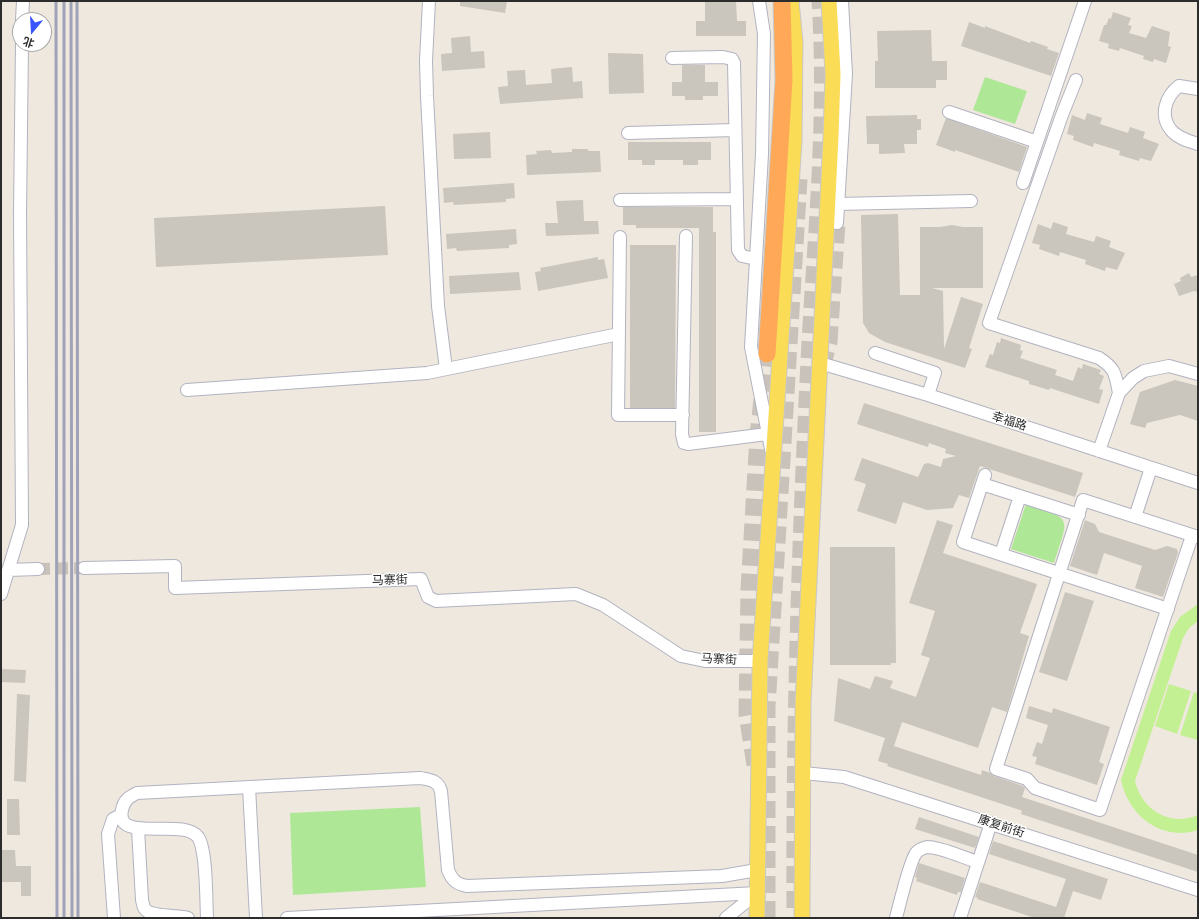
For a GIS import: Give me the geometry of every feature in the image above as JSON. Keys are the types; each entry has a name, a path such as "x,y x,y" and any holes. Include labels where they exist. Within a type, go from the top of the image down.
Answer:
{"highway":[{"path":"767,354 784,80 785,2"}],"main road":[{"path":"802,918 803,703 832,108 830,1"},
{"path":"758,918 757,870 760,661 794,141 795,42 785,2"}],"street":[{"path":"22,12 23,1"},
{"path":"429,1 426,61 438,306 446,369"},
{"path":"759,1 764,34 762,154 751,347 773,460"},
{"path":"837,223 846,74 842,1"},
{"path":"1023,183 1085,1"},
{"path":"1,594 22,525 20,213 22,52"},
{"path":"672,58 723,57 732,59 734,63 738,250 742,256 756,259"},
{"path":"1076,80 1059,123 989,323 1099,358 1111,365 1114,369 1118,393"},
{"path":"1198,89 1179,86 1171,93 1165,112 1170,129 1186,140 1198,144"},
{"path":"949,112 1037,142"},
{"path":"628,133 735,130"},
{"path":"620,200 737,199"},
{"path":"838,204 971,201"},
{"path":"686,236 682,434 684,443 688,444 767,434"},
{"path":"620,237 618,415 683,415"},
{"path":"187,390 427,373 619,334"},
{"path":"875,354 935,373 928,395"},
{"name":"幸福路","path":"820,363 928,395 1198,483"},
{"path":"1099,451 1118,393 1133,378 1144,371 1157,367 1170,366 1198,374"},
{"path":"1136,517 1151,468"},
{"path":"1079,515 1020,496 984,480 963,542 1168,609"},
{"path":"1002,554 1020,496"},
{"path":"1083,500 1136,517 1195,536 1168,609 1100,810 1035,788 1027,779 996,768 1083,500"},
{"name":"马寨街","path":"84,568 175,566 175,588 421,579 428,597 436,601 576,594 604,605 681,656 705,662 760,661"},
{"path":"8,570 38,569"},
{"name":"康复前街","path":"803,773 844,776 1198,890"},
{"path":"207,918 203,846 197,836 187,829 168,827 138,829 124,823 121,815 123,804 128,798 137,793 420,778 434,780 439,784 441,791 448,870 451,878 458,884 722,876 757,870"},
{"path":"249,787 256,918"},
{"path":"114,918 108,834 113,820 121,815"},
{"path":"960,918 990,823"},
{"path":"138,829 142,900 145,910 151,914 180,915 188,918"},
{"path":"896,918 910,865 915,853 920,849 926,847 936,849 978,862"},
{"path":"286,918 443,914 757,893"},
{"path":"726,918 757,893"}],"green space":[{"path":"985,77 1027,91 1015,124 973,110"},
{"path":"1026,504 1053,513 1060,517 1064,522 1063,536 1054,563 1011,549"},
{"path":"1198,604 1198,621 1189,628 1183,638 1135,781 1144,800 1151,808 1159,813 1177,819 1198,815 1198,830 1184,833 1171,832 1159,829 1148,823 1139,814 1125,793 1121,780 1171,631 1180,617"},
{"path":"1169,684 1191,691 1177,734 1155,726"},
{"path":"1194,692 1198,694 1198,740 1180,735"},
{"path":"420,807 426,887 293,895 290,813"}],"building":[{"path":"460,1 507,1 505,13 460,6"},
{"path":"705,1 736,1 737,21 746,21 746,36 696,36 696,21 705,21"},
{"path":"1113,12 1131,18 1128,25 1132,26 1129,33 1146,38 1152,26 1170,32 1168,46 1171,47 1166,63 1154,59 1153,62 1143,59 1144,56 1120,48 1119,51 1108,48 1109,44 1099,41 1104,25 1106,25 1109,18 1111,19"},
{"path":"969,22 985,28 985,26 1030,43 1031,41 1059,53 1051,76 961,46"},
{"path":"931,30 932,61 947,61 947,80 936,80 936,88 875,88 875,61 878,61 877,31"},
{"path":"470,36 471,52 484,51 485,68 442,71 441,54 452,53 451,38"},
{"path":"608,53 643,54 644,93 609,94"},
{"path":"682,65 705,65 705,82 718,82 718,96 703,96 703,100 685,100 685,96 672,96 672,82 682,82"},
{"path":"572,67 573,82 582,81 583,98 500,104 498,87 508,86 507,71 525,70 526,85 552,83 551,69"},
{"path":"1087,113 1102,118 1100,124 1128,133 1130,127 1145,132 1143,138 1159,144 1151,161 1140,158 1139,161 1119,155 1120,151 1094,143 1093,147 1073,140 1074,136 1067,134 1072,115 1085,120"},
{"path":"917,115 917,119 921,119 921,130 917,130 917,144 904,144 905,153 879,154 879,144 867,144 866,116"},
{"path":"946,118 1027,147 1019,172 936,145"},
{"path":"490,132 491,158 454,159 453,134"},
{"path":"628,142 711,142 711,160 698,160 698,165 683,165 683,160 655,160 655,165 642,165 642,160 628,160"},
{"path":"572,149 600,151 601,172 527,175 526,155 537,154 536,151 551,150 552,153 572,152"},
{"path":"514,183 515,198 506,199 506,202 454,205 453,202 444,203 443,188"},
{"path":"583,200 584,221 598,221 599,234 546,236 545,223 558,223 556,201"},
{"path":"385,206 388,255 156,267 154,218"},
{"path":"623,207 713,207 713,232 716,232 716,432 699,432 699,228 636,228 636,225 623,225"},
{"path":"898,214 900,295 920,295 920,227 940,227 952,225 963,227 983,227 983,288 932,288 943,291 944,349 961,297 983,304 969,348 972,349 965,368 885,342 869,333 863,323 861,215"},
{"path":"1053,222 1068,227 1066,234 1094,242 1096,236 1111,241 1109,247 1125,253 1117,270 1106,267 1105,271 1085,264 1086,260 1060,252 1059,256 1039,249 1040,245 1032,243 1038,224 1051,229"},
{"path":"516,229 517,244 509,245 509,248 457,251 456,248 447,249 446,234"},
{"path":"630,245 676,245 675,408 630,408"},
{"path":"598,257 598,260 604,259 608,278 538,291 535,272 541,271 540,268"},
{"path":"519,272 521,290 450,294 449,276"},
{"path":"1189,273 1191,277 1198,275 1198,292 1194,291 1179,296 1174,284 1181,281 1180,278"},
{"path":"1001,338 1021,345 1020,350 1023,351 1020,358 1057,370 1055,375 1073,381 1078,367 1082,369 1083,364 1101,370 1099,374 1104,376 1099,389 1103,390 1099,404 1050,388 1049,390 1029,384 1029,381 985,367 990,354 993,355 997,342 1000,343"},
{"path":"1175,380 1198,386 1198,421 1180,415 1147,423 1145,428 1130,424 1140,392"},
{"path":"864,403 1083,473 1075,497 980,466 969,498 959,495 953,508 927,510 903,502 896,524 857,511 866,484 854,480 862,458 918,477 924,464 928,463 941,467 943,459 956,456 945,453 946,449 929,443 928,447 857,424"},
{"path":"937,520 953,525 943,553 1037,584 1020,633 1029,636 1007,712 992,707 978,748 902,722 894,746 981,775 982,770 994,776 1023,786 1025,788 1022,797 1198,855 1198,872 1021,814 1022,811 1020,810 887,766 888,764 878,761 885,738 834,721 838,678 870,689 875,676 893,681 890,688 916,697 930,658 921,655 935,611 909,603"},
{"path":"1085,520 1095,524 1099,532 1155,550 1167,546 1177,549 1178,553 1163,597 1135,588 1142,566 1104,553 1097,575 1070,566"},
{"path":"830,547 895,547 896,663 891,663 891,665 830,665"},
{"path":"1065,592 1094,601 1067,681 1039,672"},
{"path":"1,669 26,670 25,683 1,682"},
{"path":"17,694 30,695 26,782 14,781"},
{"path":"1029,706 1052,713 1053,708 1110,727 1099,762 1104,764 1097,785 1035,764 1037,757 1032,756 1037,742 1042,744 1048,725 1026,718"},
{"path":"7,799 19,799 20,835 7,835"},
{"path":"919,817 979,837 975,848 915,829"},
{"path":"993,841 1108,879 1101,900 1073,891 1064,918 1035,918 977,899 978,898 975,897 980,882 1056,907 1066,879 989,854"},
{"path":"1,850 15,850 16,866 31,866 31,896 21,896 21,882 1,882"},
{"path":"919,863 965,878 961,892 958,892 957,895 916,881 917,878 915,877"}],"tunnel":[{"path":"795,908 800,566 809,361 822,136 822,46 820,1"},
{"path":"767,918 767,707 799,179"},
{"path":"822,367 829,342 837,223"},
{"path":"755,765 747,714 749,590 758,436 767,354"},
{"path":"38,569 84,568"}],"railway":[{"path":"56,1 57,918"},
{"path":"64,1 64,918"},
{"path":"71,1 72,918"},
{"path":"77,1 78,918"}]}
